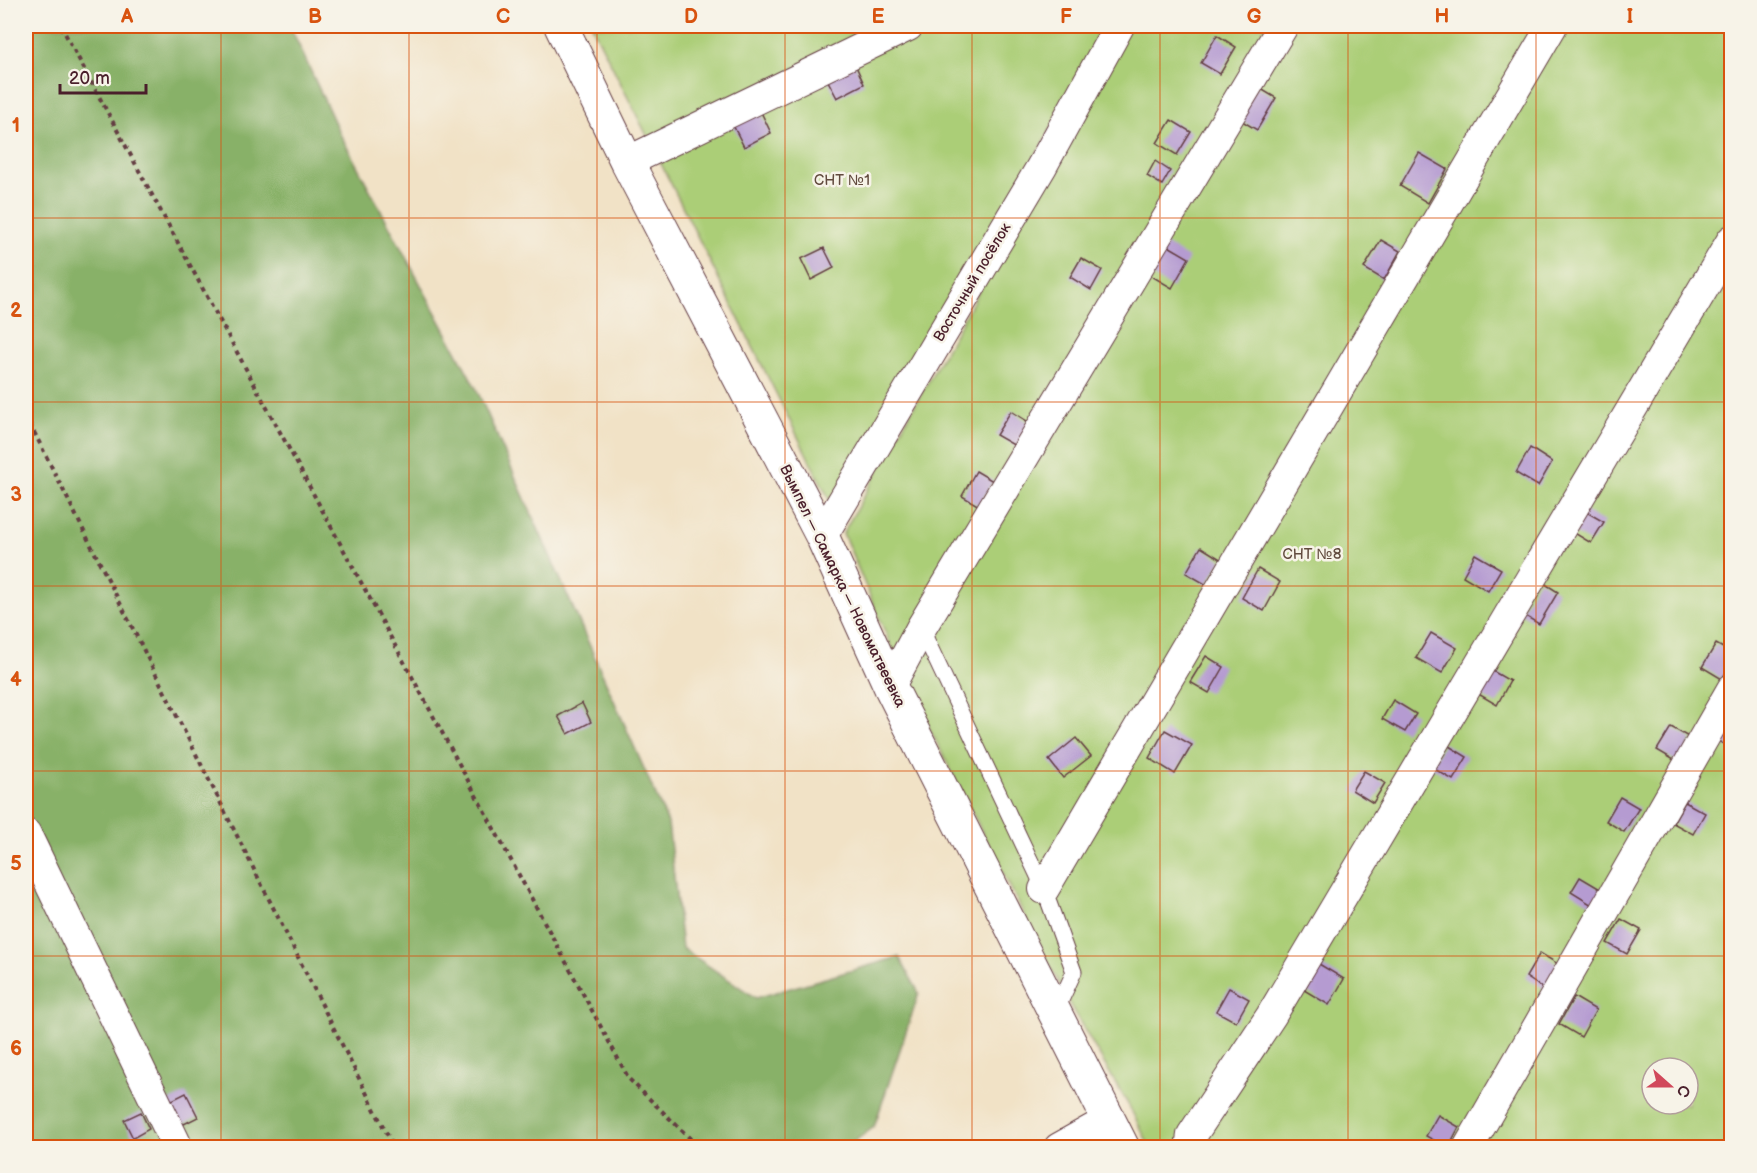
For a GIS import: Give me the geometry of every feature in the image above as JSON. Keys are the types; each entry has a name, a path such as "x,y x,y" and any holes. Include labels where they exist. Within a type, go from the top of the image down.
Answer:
{"main road":[{"name":"Вымпел — Самарка — Новоматвеевка","path":"561,26 627,162 822,536 891,686 1116,1134"}],"street":[{"path":"627,162 908,26"},
{"name":"Восточный посёлок","path":"822,536 1042,166 1119,26"},
{"path":"891,686 921,628 1283,26"},
{"path":"1044,889 1552,26"},
{"path":"1190,1148 1192,1135 1271,1016 1731,240"},
{"path":"1468,1148 1731,689"},
{"path":"26,834 178,1148"},
{"path":"1059,1148 1116,1134"}],"lane":[{"path":"921,628 1044,889 1074,972 1056,1012"}],"path":[{"path":"60,26 629,1079 700,1148"},
{"path":"26,416 394,1148"}],"green space":[{"path":"26,26 290,26 339,132 476,388 668,823 682,948 756,998 899,957 919,993 874,1127 845,1148 26,1147"},
{"name":"СНТ №1","path":"592,26 1110,26 833,507"},
{"name":"СНТ №8","path":"1128,26 1731,26 1731,1147 1150,1147 1128,1104 1071,1007 908,686 843,533"}],"building":[{"path":"1217,35 1236,47 1220,74 1201,63"},
{"path":"855,64 864,84 837,98 827,79"},
{"path":"1256,86 1276,98 1257,130 1237,118"},
{"path":"760,110 771,133 744,147 732,123"},
{"path":"1171,120 1191,132 1177,155 1157,143"},
{"path":"1419,153 1447,169 1428,203 1400,186"},
{"path":"1155,161 1170,171 1162,185 1147,176"},
{"path":"1381,240 1400,251 1384,280 1364,268"},
{"path":"1165,244 1189,258 1172,288 1148,274"},
{"path":"824,248 834,268 811,280 801,259"},
{"path":"1081,258 1102,270 1091,290 1070,277"},
{"path":"1011,411 1030,423 1017,447 996,435"},
{"path":"1530,448 1552,462 1538,486 1516,473"},
{"path":"976,471 993,481 979,506 962,496"},
{"path":"1583,510 1604,522 1591,543 1571,531"},
{"path":"1201,547 1222,560 1207,585 1186,573"},
{"path":"1475,554 1501,569 1488,591 1463,576"},
{"path":"1258,569 1280,582 1264,611 1242,598"},
{"path":"1539,580 1558,592 1539,624 1520,613"},
{"path":"1431,633 1457,648 1442,673 1416,658"},
{"path":"1716,644 1732,653 1732,663 1722,679 1702,667"},
{"path":"1206,656 1224,667 1209,693 1190,682"},
{"path":"1489,669 1510,681 1497,705 1475,692"},
{"path":"1393,700 1416,714 1405,732 1382,719"},
{"path":"582,703 591,722 568,734 558,716"},
{"path":"1732,718 1732,749 1718,741"},
{"path":"1671,727 1692,739 1679,763 1657,750"},
{"path":"1165,730 1192,745 1175,774 1149,758"},
{"path":"1076,738 1091,756 1063,778 1049,760"},
{"path":"1444,743 1467,757 1453,780 1431,767"},
{"path":"1364,771 1385,783 1373,803 1352,790"},
{"path":"1620,797 1639,808 1624,832 1606,821"},
{"path":"1685,802 1705,813 1693,834 1673,823"},
{"path":"1580,877 1602,890 1592,905 1571,892"},
{"path":"1621,919 1641,930 1627,954 1607,943"},
{"path":"1540,953 1558,964 1544,989 1526,977"},
{"path":"1319,964 1344,979 1329,1005 1304,990"},
{"path":"1229,988 1249,999 1236,1022 1216,1011"},
{"path":"1574,997 1596,1010 1581,1037 1559,1024"},
{"path":"186,1093 198,1117 178,1127 166,1103"},
{"path":"141,1112 149,1129 133,1138 124,1120"},
{"path":"1438,1115 1459,1127 1448,1148 1426,1136"}]}
